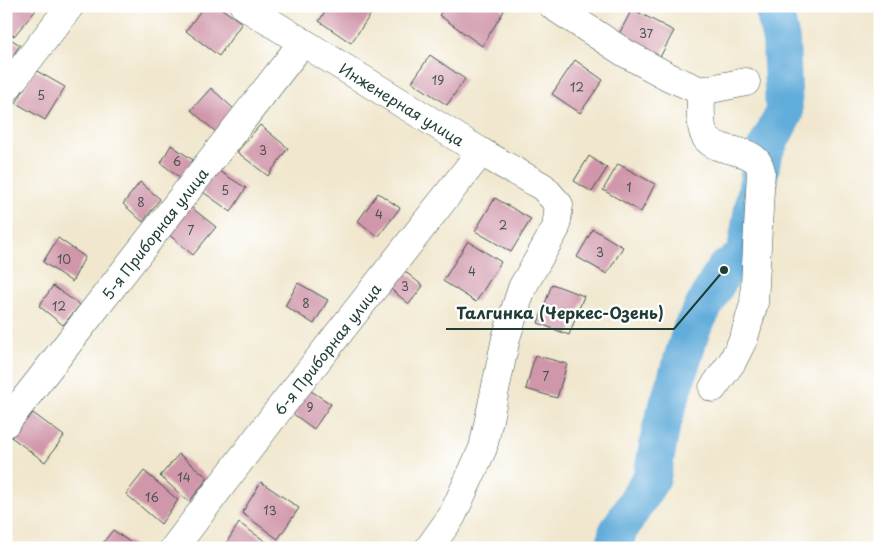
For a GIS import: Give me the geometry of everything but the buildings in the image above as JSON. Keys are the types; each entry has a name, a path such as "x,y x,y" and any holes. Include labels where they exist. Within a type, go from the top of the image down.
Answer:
{"street":[{"path":"6,89 70,6"},
{"name":"Инженерная улица","path":"244,6 481,152 544,187 559,205 556,228 522,288 506,338 483,448 452,516 429,548"},
{"path":"569,11 625,53 669,77 701,91 746,82"},
{"name":"5-я Приборная улица","path":"6,424 303,42"},
{"path":"701,91 702,127 706,137 713,144 750,156 758,162 761,171 754,303 744,338 732,362 713,388"},
{"name":"6-я Приборная улица","path":"174,548 280,408 481,152"}],"waterway":[{"path":"615,548 617,533 652,477 661,428 692,328 724,270 745,256 763,154 784,114 781,40 773,6"}],"place":[{"name":"Талгинка (Черкес-Озень)","path":"724,270"}]}
